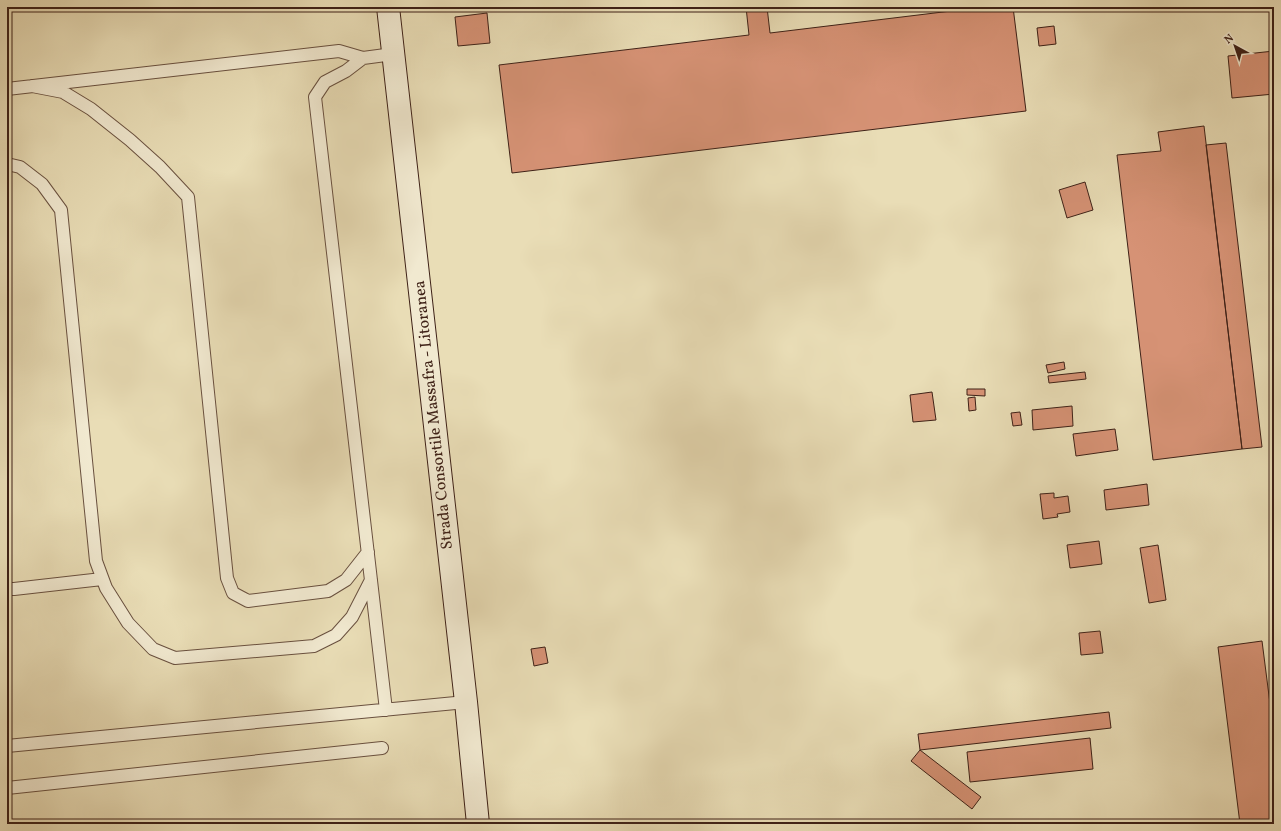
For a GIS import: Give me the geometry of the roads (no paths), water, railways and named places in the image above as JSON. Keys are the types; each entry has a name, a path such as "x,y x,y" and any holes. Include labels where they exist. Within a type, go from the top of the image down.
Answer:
{"street":[{"name":"Strada Consortile Massafra - Litoranea","path":"388,7 466,702 478,824"}],"lane":[{"path":"7,89 339,51 363,58 393,54"},
{"path":"363,58 346,71 325,82 315,97 386,710"},
{"path":"32,86 63,92 91,109 130,140 160,167 188,197 227,578 232,593 248,601 328,591 346,580 368,552"},
{"path":"7,164 20,167 42,184 61,210 96,561 106,588 128,623 153,649 175,658 314,646 336,635 352,617 371,580"},
{"path":"7,589 102,578"},
{"path":"7,746 466,702"},
{"path":"7,788 382,748"}]}
